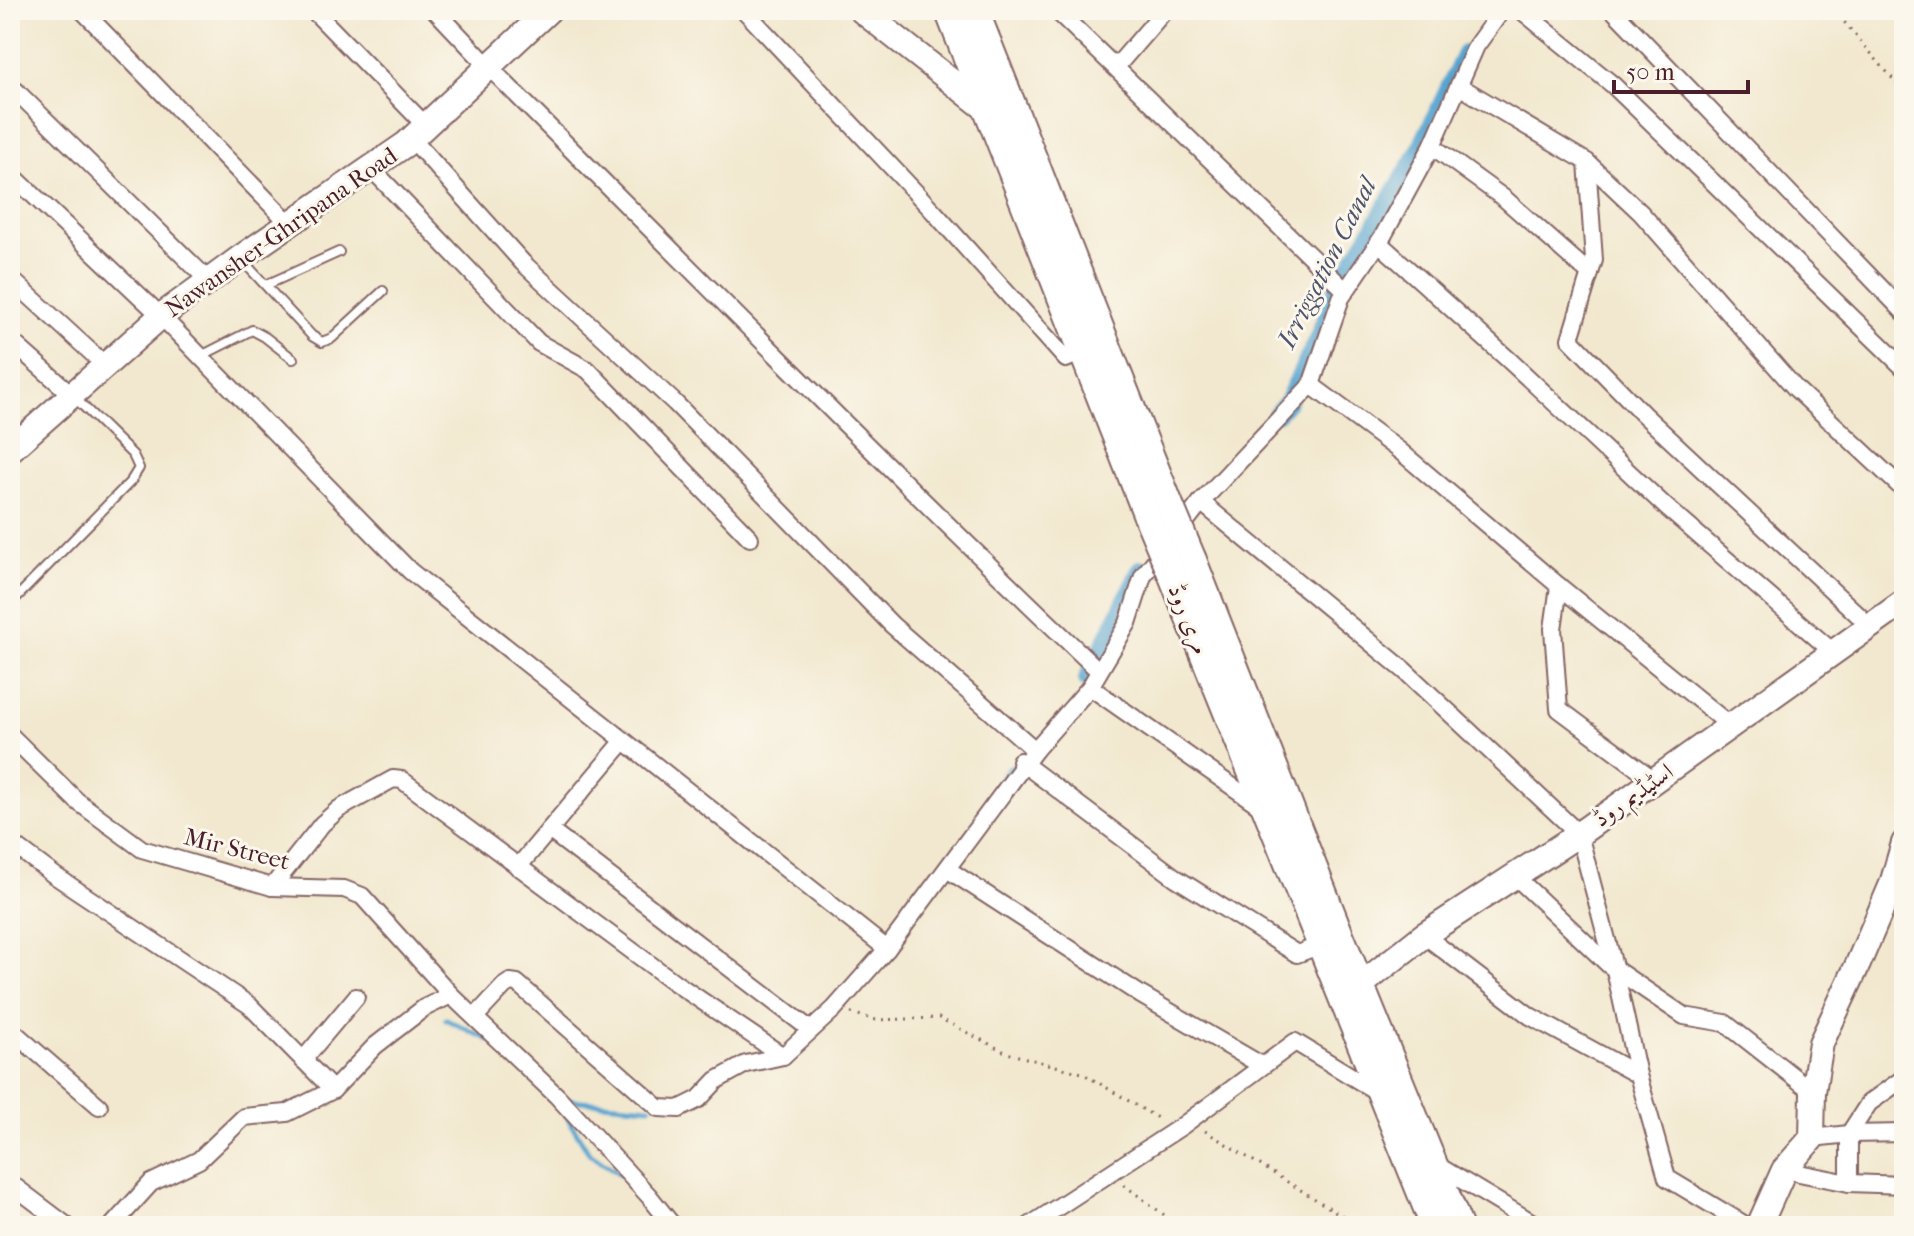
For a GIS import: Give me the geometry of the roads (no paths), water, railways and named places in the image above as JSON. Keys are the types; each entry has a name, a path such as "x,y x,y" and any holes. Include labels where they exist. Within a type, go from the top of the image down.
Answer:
{"main road":[{"name":"مری روڈ","path":"948,10 1082,352 1159,511"},
{"name":"مری روڈ","path":"975,10 1159,511 1279,820 1321,945 1379,1093 1459,1226"},
{"name":"مری روڈ","path":"1279,820 1361,985 1434,1183 1434,1226"}],"street":[{"path":"82,10 290,224"},
{"path":"313,10 419,132 523,263 675,403 892,625 1035,750"},
{"path":"435,10 1046,622 1099,671"},
{"name":"Nawansher-Ghripana Road","path":"10,450 161,316 419,132 549,10"},
{"path":"744,10 934,212 1066,359 1082,352"},
{"path":"861,10 989,111"},
{"path":"1056,10 1345,290"},
{"path":"1116,67 1165,10"},
{"path":"475,1017 504,986 510,982 517,983 659,1108 679,1109 699,1099 717,1080 746,1064 783,1056 834,1009 887,949 1022,763 1090,687 1128,623 1143,576 1201,502 1311,385 1345,290 1379,243 1432,146 1476,46 1502,10"},
{"path":"1521,10 1613,85 1904,368"},
{"path":"1613,10 1904,312"},
{"path":"10,85 209,281"},
{"path":"1459,86 1587,162 1641,213 1795,388 1904,490"},
{"path":"1432,146 1505,199 1590,274"},
{"path":"1587,162 1594,260 1570,339 1643,414 1870,626"},
{"path":"371,168 539,343 588,370 750,538"},
{"path":"10,173 161,316 410,571 887,949"},
{"path":"1379,243 1666,507 1833,652"},
{"path":"10,278 105,365"},
{"path":"10,340 71,394"},
{"path":"1311,385 1400,451 1732,727"},
{"path":"1201,502 1404,670 1579,834 1615,970 1638,1075 1667,1178 1747,1226"},
{"path":"1559,586 1553,629 1559,709 1654,780"},
{"name":"اسٹیڈیم روڈ","path":"1361,985 1424,935 1579,834 1904,602"},
{"path":"1090,687 1279,820"},
{"name":"Mir Street","path":"10,735 77,801 142,849 272,887 344,889 362,896 451,995 557,1096 673,1226"},
{"path":"518,867 623,742"},
{"path":"1022,763 1176,878 1297,954 1321,945"},
{"path":"272,887 322,824 339,809 393,779 402,780 674,982 783,1056"},
{"path":"549,830 811,1030"},
{"path":"10,842 54,875 249,1005 333,1090"},
{"path":"1759,1226 1784,1170 1812,1138 1813,1092 1821,1043 1892,884 1904,843"},
{"path":"947,869 1141,995 1261,1065"},
{"path":"1516,877 1615,970 1684,1016 1725,1023 1813,1092"},
{"path":"1424,935 1530,1016 1638,1075"},
{"path":"112,1226 151,1183 199,1160 244,1117 287,1113 333,1090 375,1046 424,1008 451,995"},
{"path":"303,1060 356,997"},
{"path":"10,1029 99,1106"},
{"path":"1029,1226 1182,1125 1295,1042 1379,1093"},
{"path":"1849,1183 1849,1134 1869,1103 1904,1078"},
{"path":"1812,1138 1904,1133"},
{"path":"1784,1170 1849,1183 1904,1185"},
{"path":"10,1183 67,1226"},
{"path":"1434,1183 1538,1226"}],"lane":[{"path":"266,285 339,252"},
{"path":"240,258 312,336 322,342 332,338 383,291"},
{"path":"200,357 252,330 293,359"},
{"path":"10,604 131,481 139,468 133,455 71,394"}],"waterway":[{"name":"Irriggation Canal","path":"1277,413 1287,402 1338,287 1417,155 1465,54"},
{"name":"Irriggation Canal","path":"1087,679 1141,569"},
{"path":"990,798 1009,768 1019,765"},
{"path":"911,907 911,902 931,876"},
{"path":"446,1019 489,1040"},
{"path":"568,1100 650,1107"},
{"path":"566,1115 589,1153 620,1174"}]}
